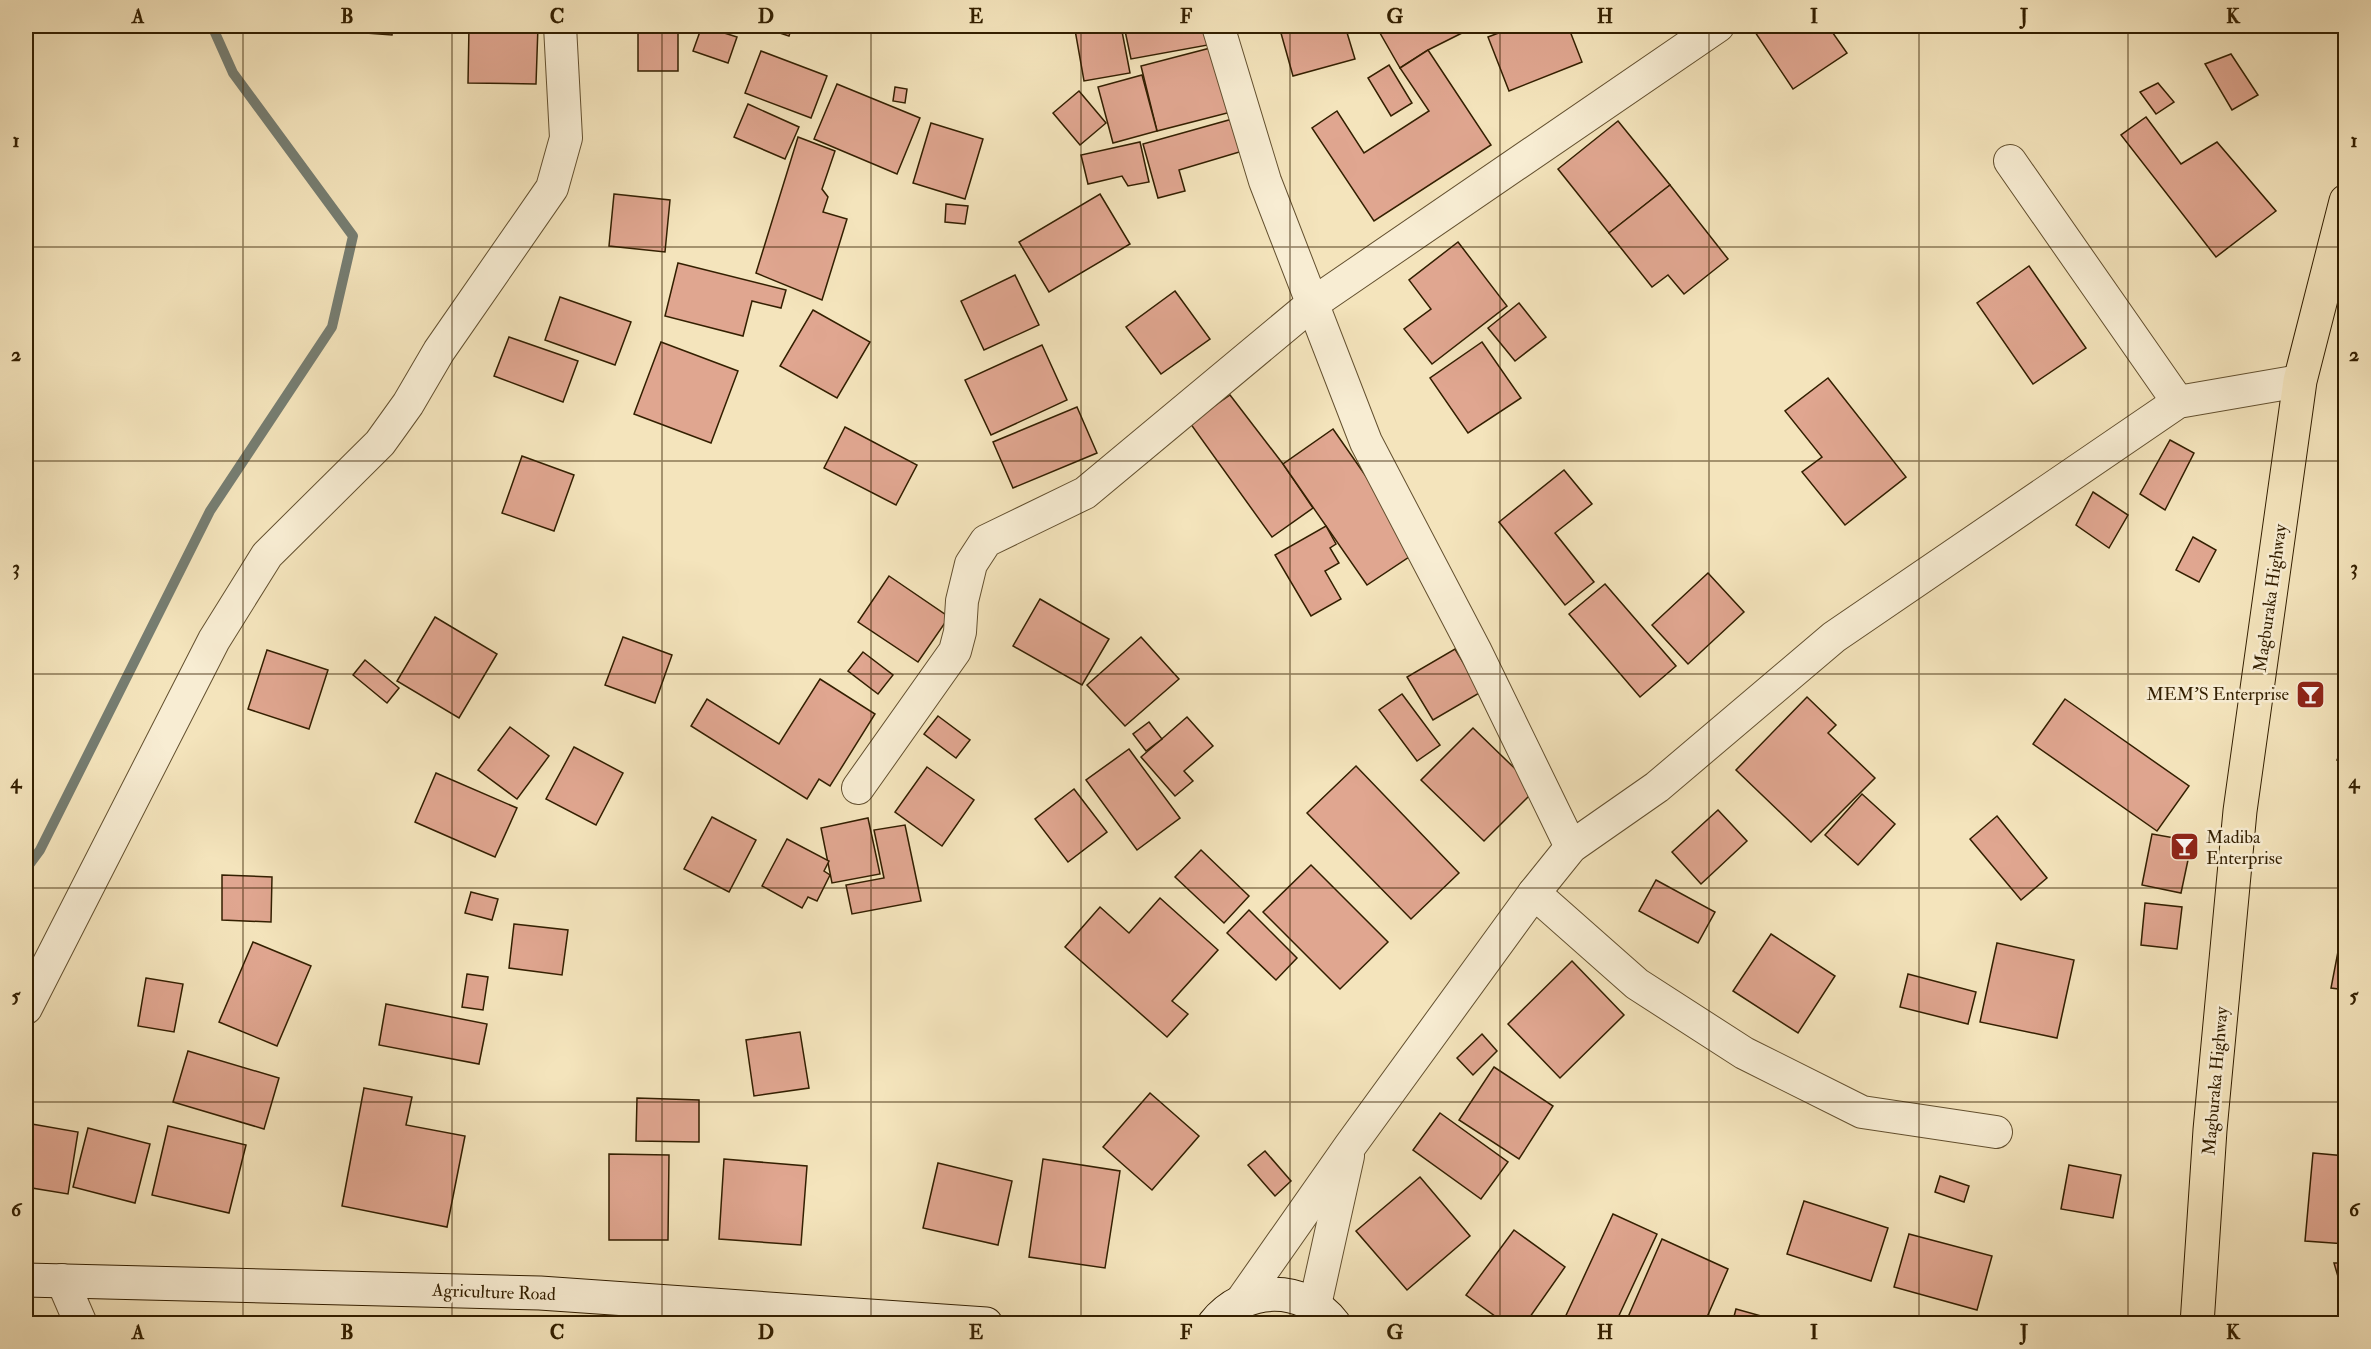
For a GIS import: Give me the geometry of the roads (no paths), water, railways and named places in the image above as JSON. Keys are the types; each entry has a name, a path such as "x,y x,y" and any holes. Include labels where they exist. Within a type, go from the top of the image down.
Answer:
{"main road":[{"name":"Magburaka Highway","path":"2197,1323 2210,1130 2240,811 2300,381 2346,201"},
{"name":"Agriculture Road","path":"26,1280 540,1293 971,1323"},
{"path":"1214,1323 1227,1309 1242,1300 1266,1293 1292,1295 1325,1314"}],"street":[{"path":"26,1008 214,640 267,555 380,443 408,404 439,351 552,188 566,138 560,26"},
{"path":"1218,26 1265,181 1366,442 1476,652 1571,847"},
{"path":"858,788 956,651 962,601 971,564 987,541 1085,493 1312,304 1718,26"},
{"path":"2010,161 2178,402"},
{"path":"1242,1300 1350,1146 1534,893 1571,847 1658,787 1834,637 2178,402 2300,381"},
{"path":"1534,893 1637,984 1744,1053 1862,1112 1996,1132"},
{"path":"1325,1314 1350,1146"},
{"path":"62,1280 81,1323"}],"waterway":[{"path":"26,869 40,850 210,511 332,327 353,236 233,73 212,26"}],"place":[{"name":"MEM'S Enterprise","path":"2310,694"},
{"name":"Madiba Enterprise","path":"2185,847"}]}
